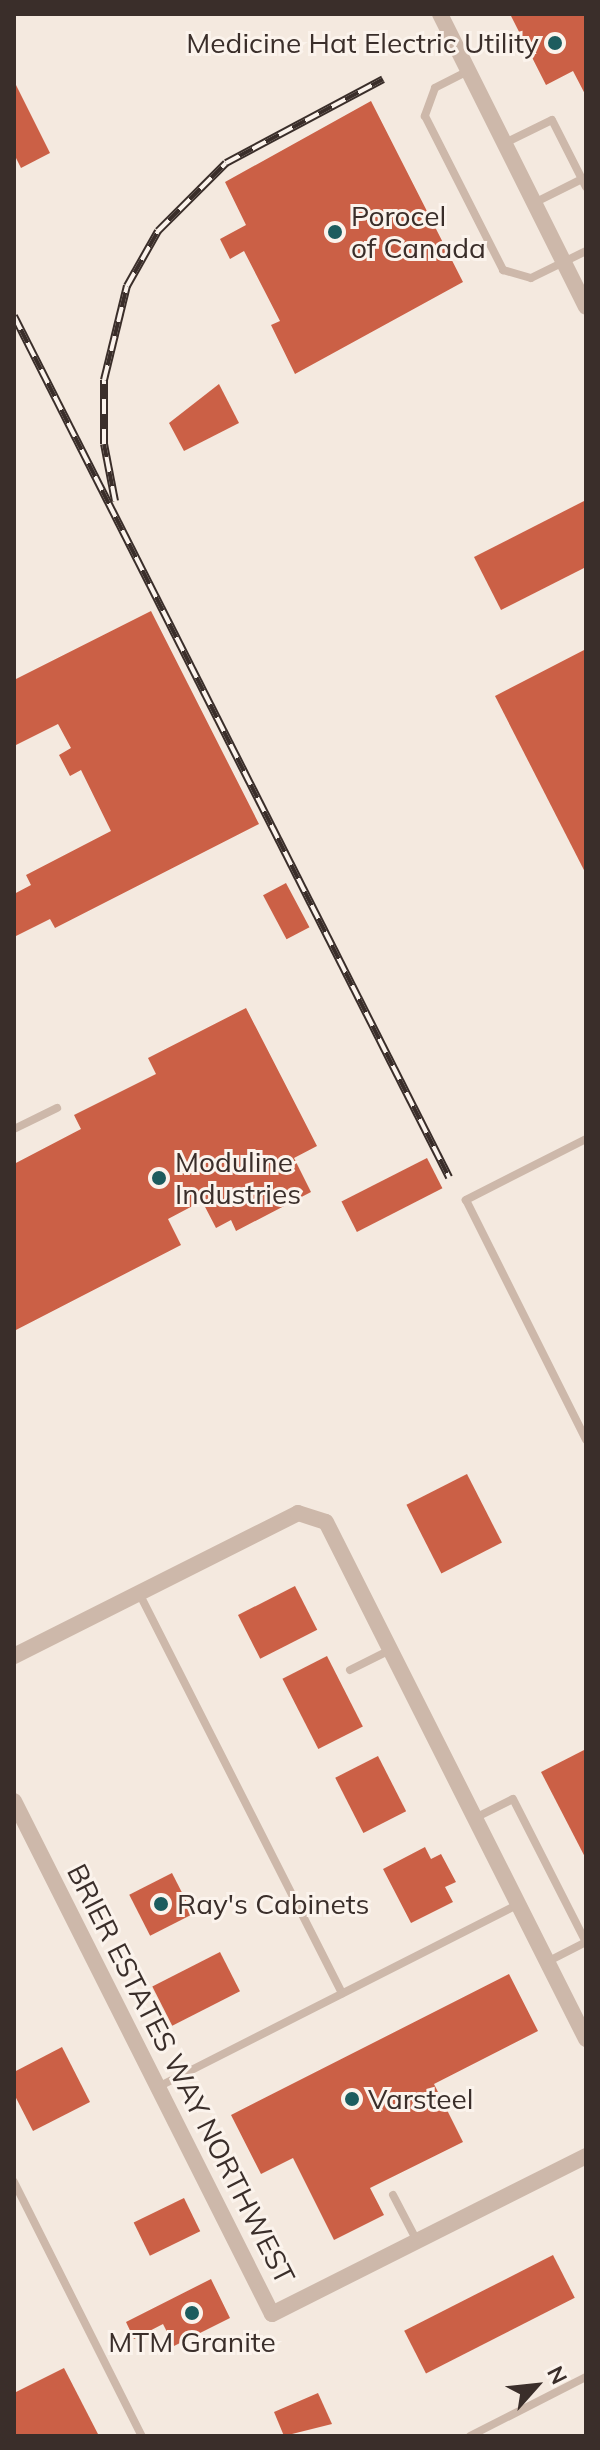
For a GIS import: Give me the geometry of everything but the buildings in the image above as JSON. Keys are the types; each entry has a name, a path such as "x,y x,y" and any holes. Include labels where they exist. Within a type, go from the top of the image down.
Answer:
{"street":[{"path":"440,14 586,307"},
{"path":"14,1656 298,1513 326,1522 586,2039"},
{"name":"BRIER ESTATES WAY NORTHWEST","path":"14,1801 272,2314 586,2156"}],"lane":[{"path":"468,71 435,88 425,116 503,270 531,278 586,251"},
{"path":"504,144 552,120 584,183 534,203"},
{"path":"14,1129 57,1108"},
{"path":"586,1139 466,1200 586,1440"},
{"path":"139,1593 342,1993"},
{"path":"350,1670 390,1649"},
{"path":"475,1818 513,1799 586,1942 547,1962"},
{"path":"158,2087 518,1904"},
{"path":"14,2182 142,2436"},
{"path":"393,2195 417,2242"},
{"path":"470,2436 586,2377"}],"railway":[{"path":"115,501 104,444 104,380 127,286 158,231 226,163 383,79"},
{"path":"14,316 449,1177"}],"place":[{"name":"Medicine Hat Electric Utility","path":"555,43"},
{"name":"Porocel of Canada","path":"335,232"},
{"name":"Moduline Industries","path":"159,1178"},
{"name":"Ray's Cabinets","path":"161,1904"},
{"name":"Varsteel","path":"352,2099"},
{"name":"MTM Granite","path":"192,2313"}]}
